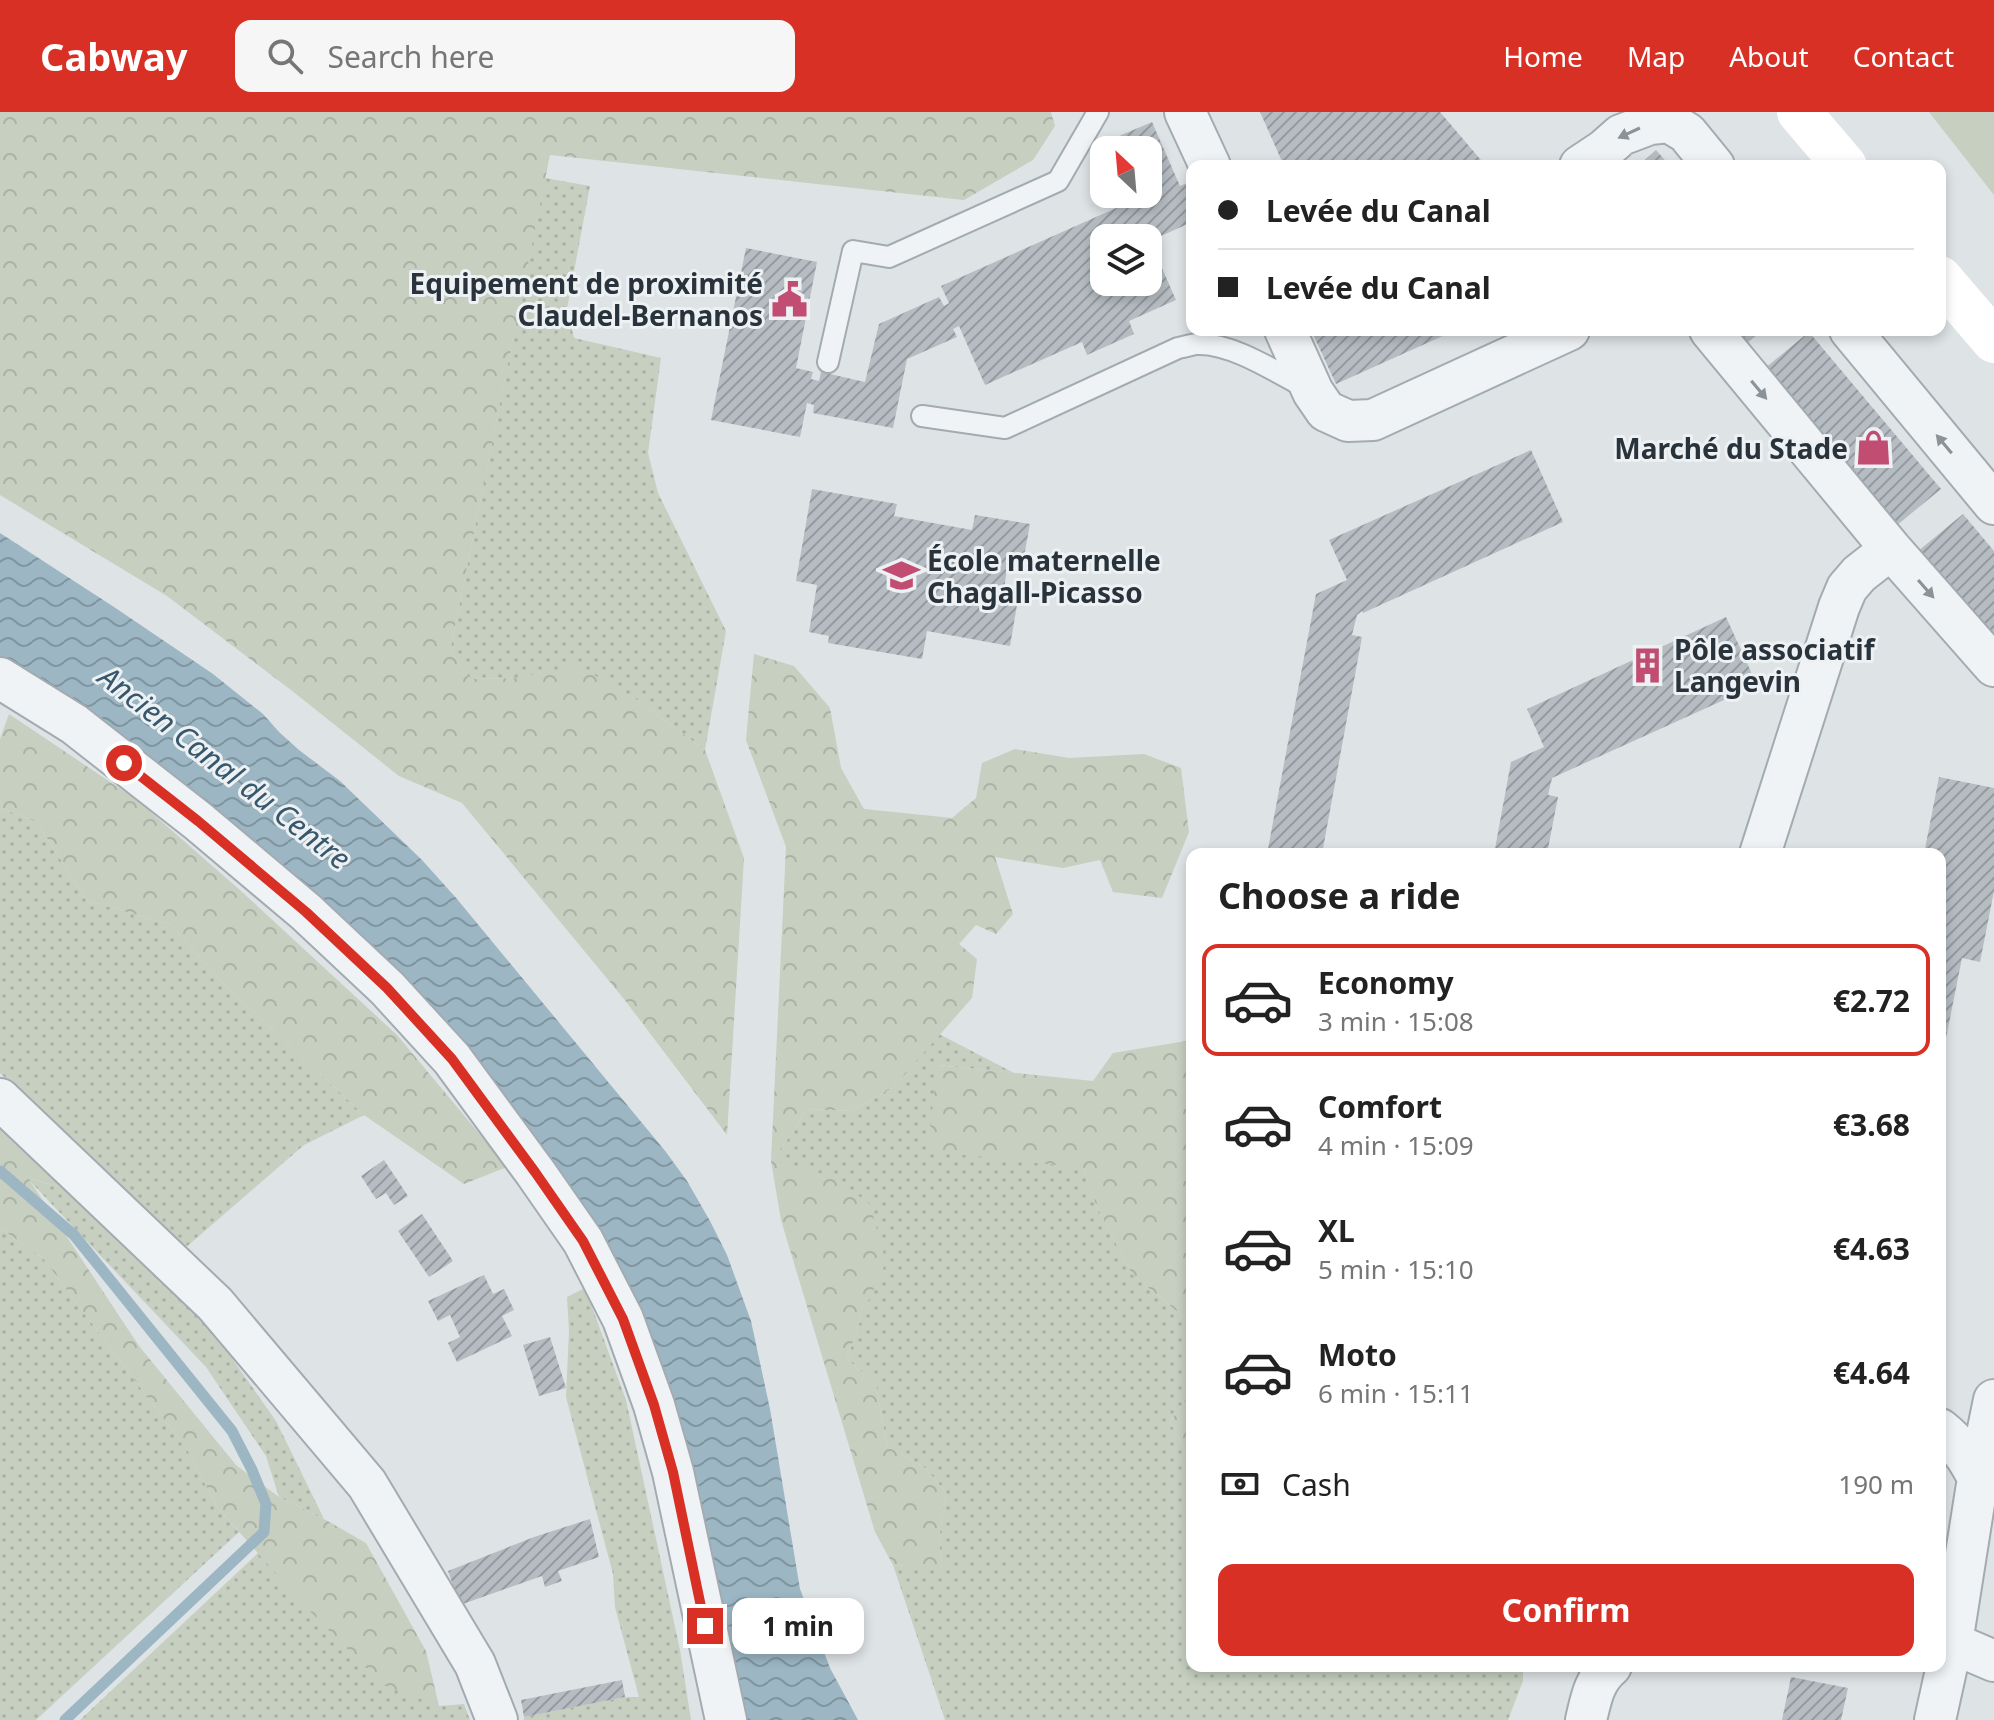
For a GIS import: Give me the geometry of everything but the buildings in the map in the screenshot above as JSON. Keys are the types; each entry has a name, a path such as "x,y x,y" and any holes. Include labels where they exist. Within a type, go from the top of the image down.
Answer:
{"main road":[{"path":"1799,112 1840,160"},
{"path":"1946,285 1994,341"}],"street":[{"path":"1185,112 1207,160"},
{"path":"1589,160 1621,135 1650,124 1669,122 1687,133 1709,160"},
{"path":"1288,336 1313,392 1326,411 1348,421 1373,420 1556,336"},
{"path":"1715,336 1891,549 1994,666"},
{"path":"1855,336 1994,504"},
{"path":"1762,848 1843,597 1859,574 1891,549"},
{"path":"0,678 74,724 198,821 306,912 387,988 452,1059 535,1172 583,1241 623,1319 654,1405 673,1472 726,1720"},
{"path":"0,1099 215,1304 367,1484 475,1664 497,1720"},
{"path":"1994,1400 1946,1642 1994,1661"},
{"path":"1946,1434 1966,1455 1978,1478"},
{"path":"1586,1720 1593,1689 1605,1672"},
{"path":"1935,1720 1942,1672"}],"lane":[{"path":"828,362 853,251 889,257 1058,181 1098,112"},
{"path":"922,416 1005,428 1178,348 1197,344 1230,350 1313,392"}],"green space":[{"path":"0,112 1051,112 1055,126 1033,160 964,200 550,155 450,651 470,679 519,678 577,665 637,700 705,750 744,858 727,1135 624,999 462,803 399,776 167,596 0,495"},
{"path":"1929,112 1994,112 1994,195"},
{"path":"545,178 590,186 567,309 574,338 661,358 648,453 658,493 726,631 705,750 637,700 577,666 519,678 470,679 450,651"},
{"path":"754,654 794,666 830,708 841,768 864,809 952,818 976,798 982,763 1015,749 1069,758 1144,754 1181,768 1189,832 1162,898 1113,892 1100,860 1063,868 995,857 1013,914 996,934 976,925 959,944 977,959 972,998 894,1087 851,1111 807,1109 772,1160 833,1177 870,1204 886,1262 862,1315 847,1359 876,1385 887,1446 925,1468 946,1492 939,1539 942,1569 893,1565 875,1532 781,1220 771,1161 786,847 746,740"},
{"path":"9,714 137,800 241,891 397,1035 507,1167 464,1184 364,1115 226,986 171,925 86,900 37,822 3,809 0,800 0,739"},
{"path":"0,800 3,809 37,822 86,900 171,925 226,986 364,1115 304,1145 184,1249 0,1073"},
{"path":"939,1034 1014,1073 938,1065 1084,1168 1096,1205 1132,1274 1186,1319 1186,1399 1170,1422 1186,1451 1186,1672 1523,1672 1523,1681 1508,1720 945,1720 893,1565 942,1568 939,1539 946,1492 925,1468 887,1446 876,1385 847,1359 862,1315 771,1161 807,1109 851,1111 894,1087"},
{"path":"1186,1041 1186,1319 1132,1274 1096,1205 1084,1168 928,1151 937,1065 1093,1081 1113,1053"},
{"path":"0,1126 63,1188 28,1178 139,1346 236,1465 279,1497 366,1543 426,1651 439,1706 383,1685 304,1605 217,1507 188,1451 43,1258 0,1228"},
{"path":"27,1178 63,1188 200,1313 276,1421 324,1519 279,1497 266,1456 206,1367"},
{"path":"0,1228 43,1258 188,1451 217,1507 239,1532 36,1720 0,1720"},
{"path":"585,1288 626,1400 680,1650 691,1720 524,1720 524,1717 639,1697 615,1607 613,1574 566,1397 567,1297"},
{"path":"1186,1399 1186,1451 1170,1422"},
{"path":"258,1553 305,1605 439,1706 464,1704 470,1720 80,1720"}],"water":[{"name":"Ancien Canal du Centre","path":"0,533 213,674 263,714 299,750 340,781 422,860 457,899 687,1181 727,1255 751,1321 770,1409 800,1589 830,1668 858,1720 737,1720 690,1469 519,1121 0,661"}],"waterway":[{"path":"0,1171 74,1235 232,1431 266,1504 264,1532 65,1720"}],"place":[{"name":"Equipement de proximité Claudel-Bernanos","path":"789,299"},
{"name":"Marché du Stade","path":"1874,448"},
{"name":"École maternelle Chagall-Picasso","path":"901,576"},
{"name":"Pôle associatif Langevin","path":"1648,665"}],"route":[{"path":"124,763 306,912 387,988 452,1059 583,1241 623,1319 654,1405 673,1472 705,1626"}]}
